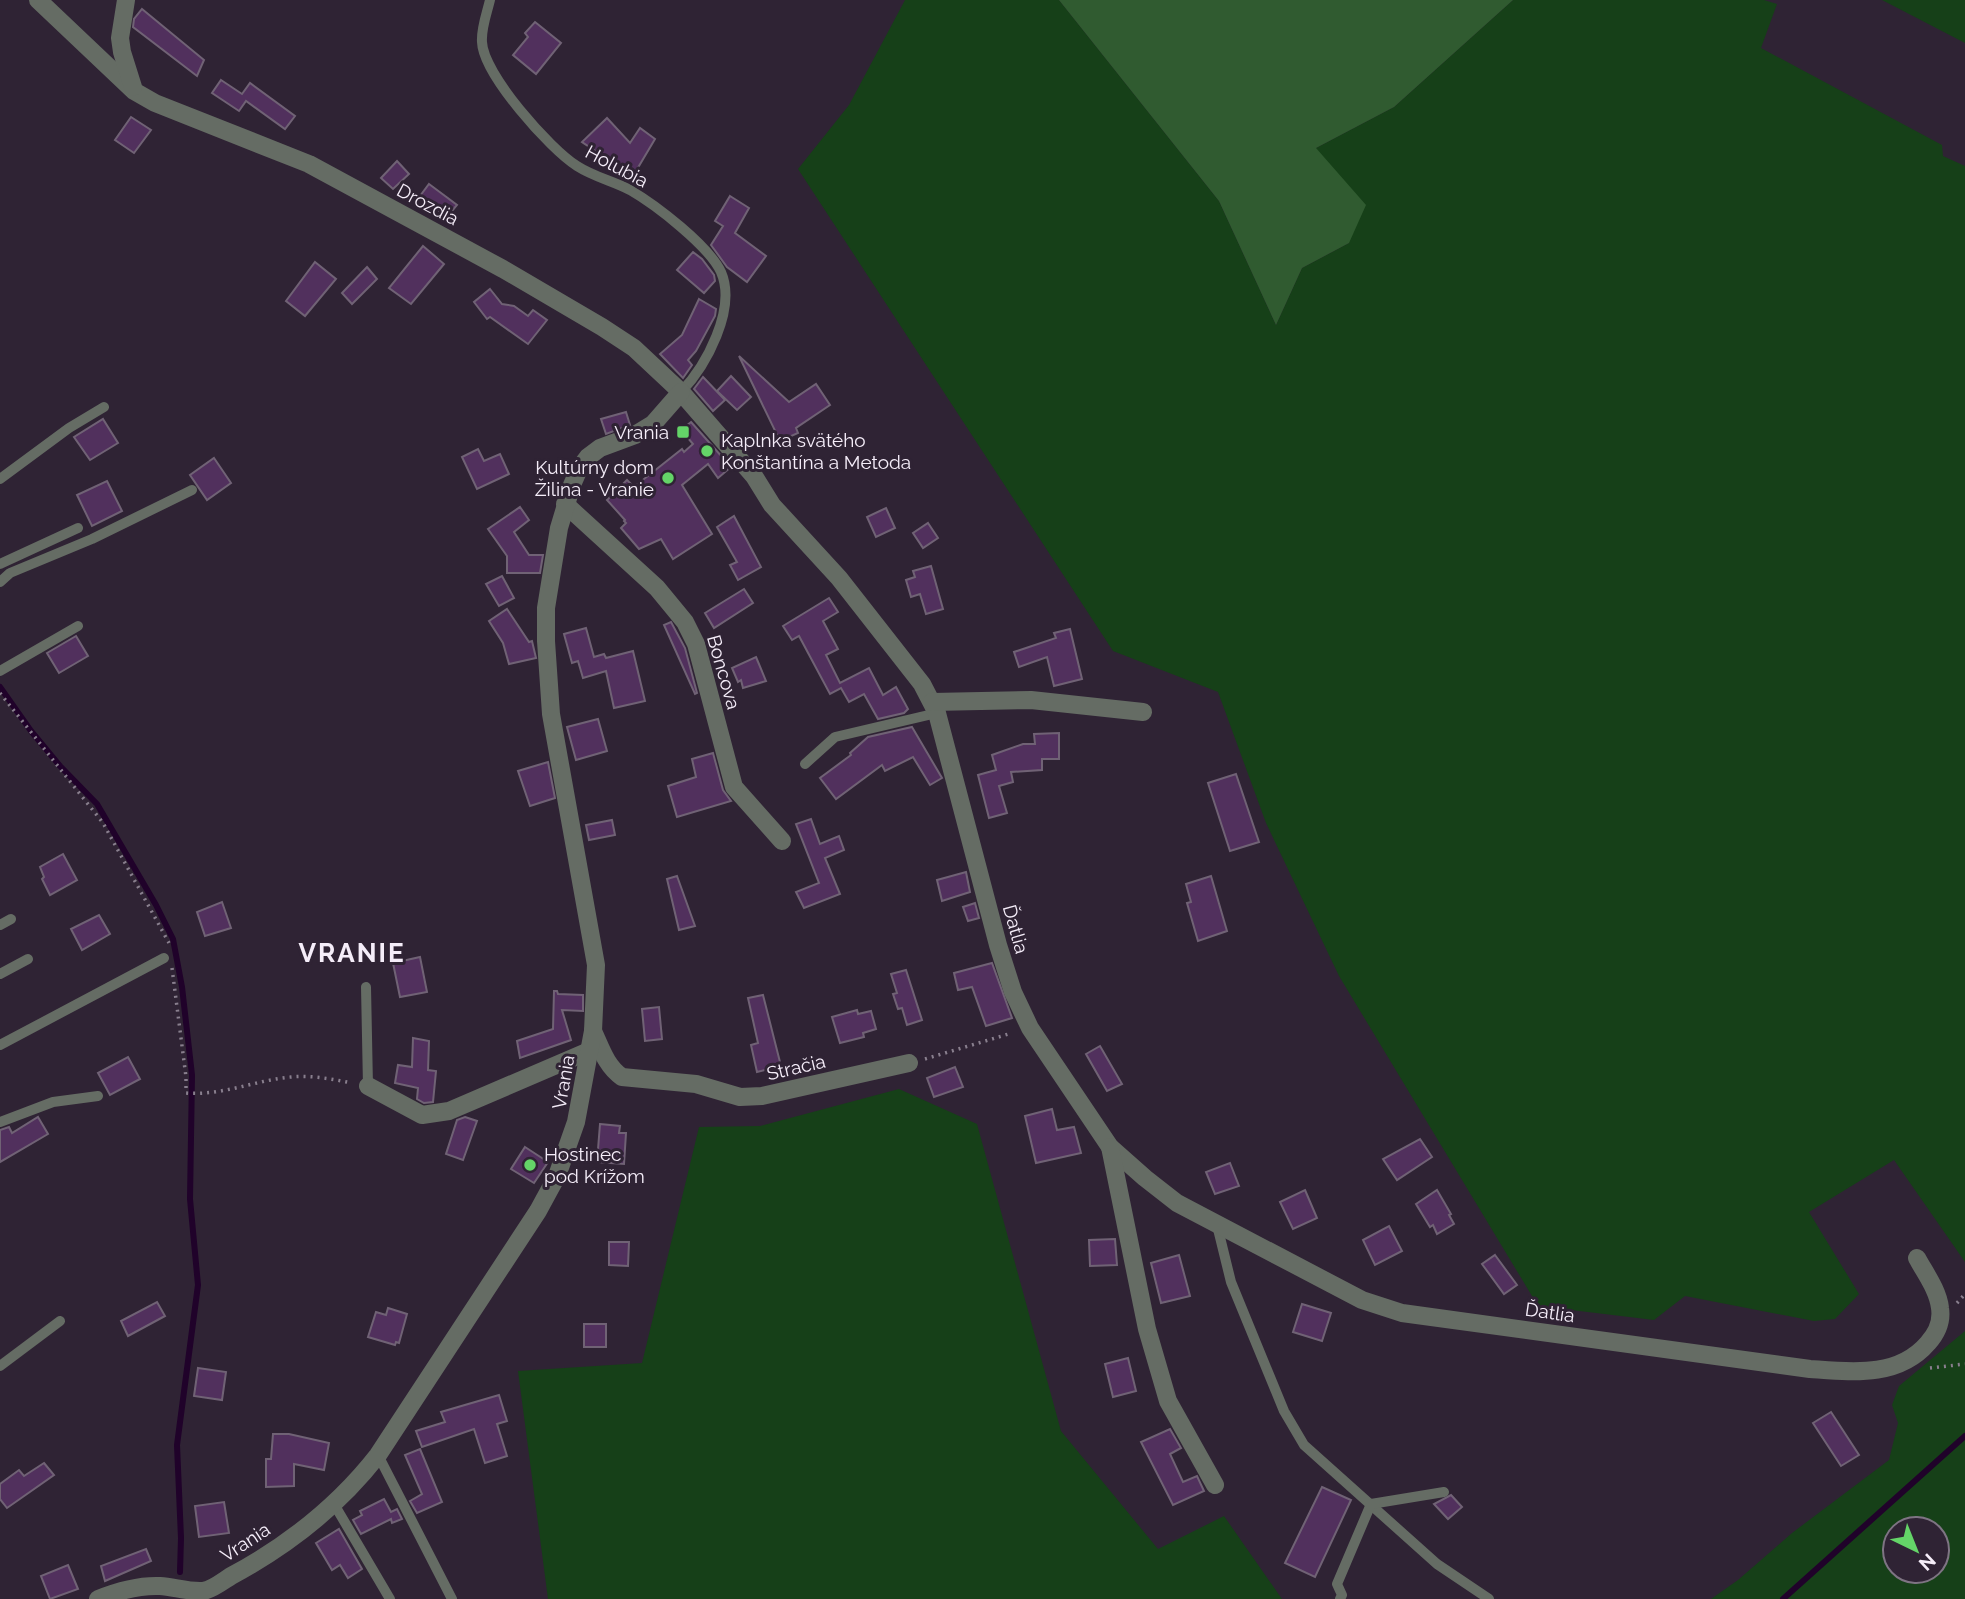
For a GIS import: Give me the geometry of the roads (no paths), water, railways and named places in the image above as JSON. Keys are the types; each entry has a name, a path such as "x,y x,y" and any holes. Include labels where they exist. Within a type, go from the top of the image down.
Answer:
{"street":[{"name":"Drozdia","path":"38,0 134,91 175,112 253,140 309,164 419,222 602,327 634,348 681,392"},
{"path":"126,0 120,38 134,91"},
{"name":"Vrania","path":"98,1599 124,1590 157,1586 202,1595 282,1544 334,1504 358,1481 378,1455 538,1211 557,1176 576,1122 593,1031 596,965 551,714 546,608 559,528 579,469 588,457 600,448 635,435 653,424 681,392"},
{"name":"Ďatlia","path":"681,392 754,476 772,505 839,578 922,684 935,707 998,945 1013,992 1030,1028 1111,1147 1177,1203 1362,1300 1402,1314 1847,1372 1878,1371 1897,1365 1913,1356 1936,1333 1941,1320 1940,1306 1917,1258"},
{"name":"Boncova","path":"565,505 657,588 685,622 696,644 734,787 782,841"},
{"path":"935,707 1031,700 1143,712"},
{"name":"Stračia","path":"593,1031 608,1063 622,1077 696,1084 740,1097 762,1096 909,1063"},
{"path":"368,1086 422,1115 449,1111 589,1051"},
{"name":"Ďatlia","path":"1111,1147 1147,1329 1168,1401 1215,1485"}],"lane":[{"name":"Holubia","path":"491,0 482,40 483,50 489,65 516,105 547,140 575,165 593,176 628,189 682,228 715,262 722,274 725,307 722,319 700,370 681,392"},
{"path":"0,479 69,428 104,407"},
{"path":"0,582 10,573 92,539 192,490"},
{"path":"0,564 78,528"},
{"path":"0,671 78,626"},
{"path":"805,764 835,737 935,707"},
{"path":"0,925 11,919"},
{"path":"0,1045 168,957"},
{"path":"0,974 28,959"},
{"path":"366,987 368,1086"},
{"path":"0,1122 53,1102 98,1096"},
{"path":"1217,1225 1231,1282 1284,1412 1304,1445 1437,1564 1483,1597"},
{"path":"0,1366 60,1321"},
{"path":"378,1455 452,1599"},
{"path":"1371,1504 1444,1492"},
{"path":"334,1504 390,1599"},
{"path":"1340,1599 1342,1595 1337,1584 1371,1504"}],"waterway":[{"path":"0,687 60,766 97,804 173,939 182,987 192,1075 190,1199 198,1285 177,1445 180,1572"},
{"path":"1783,1599 1965,1436"}],"place":[{"name":"Vrania","path":"683,432"},
{"name":"Kaplnka svätého Konštantína a Metoda","path":"707,451"},
{"name":"Kultúrny dom Žilina - Vranie","path":"668,478"},
{"name":"Hostinec pod Krížom","path":"530,1165"}],"district":[{"name":"VRANIE","path":"352,953"}]}
